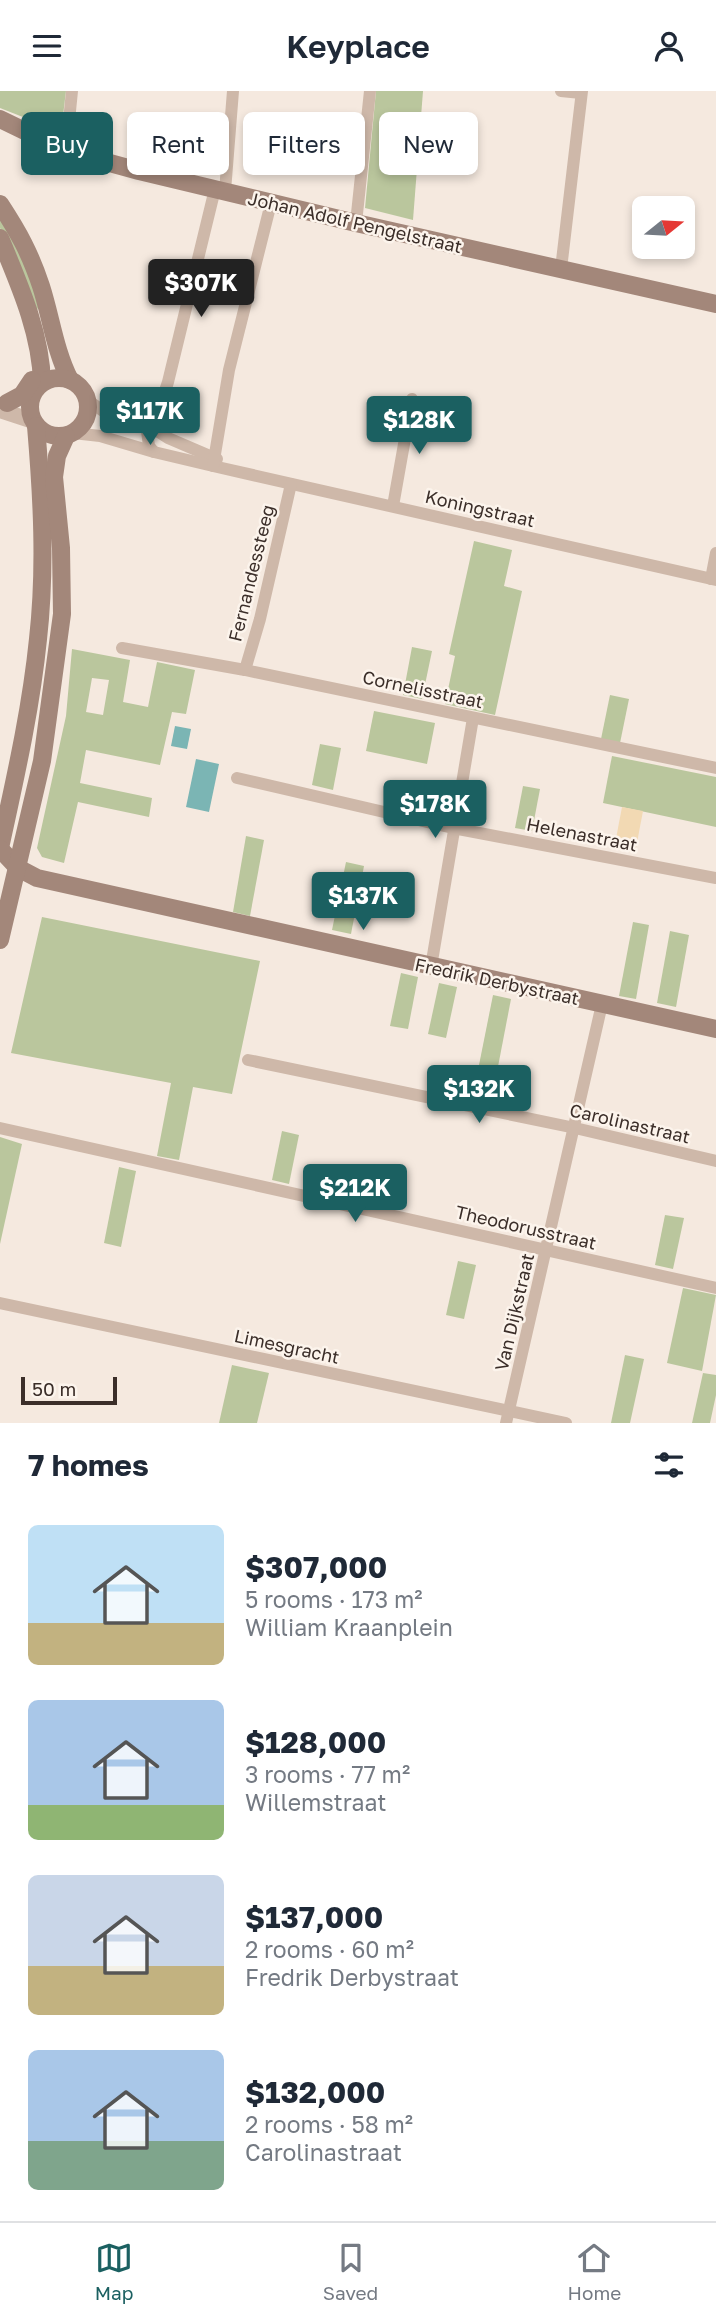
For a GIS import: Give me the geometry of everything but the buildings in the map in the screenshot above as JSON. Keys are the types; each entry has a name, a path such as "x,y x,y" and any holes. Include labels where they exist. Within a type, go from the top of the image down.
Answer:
{"main road":[{"name":"Johan Adolf Pengelstraat","path":"0,119 21,129"},
{"name":"Johan Adolf Pengelstraat","path":"113,163 356,223 716,304"},
{"path":"0,204 27,246 61,360 70,380"},
{"path":"0,238 19,284 40,357 37,390 30,413 35,423 43,545 38,638 19,762 0,849"},
{"path":"2,406 28,388 40,357"},
{"path":"0,940 42,761 62,614 61,548 54,477 57,456 69,434 82,425 86,417 87,400 81,388 70,380 55,378 37,390"},
{"path":"35,423 51,436 69,434"},
{"name":"Fredrik Derbystraat","path":"0,849 18,868 37,878 716,1030"}],"street":[{"path":"70,112 72,91"},
{"path":"154,452 149,446 146,424 157,415 169,382 220,190 233,91"},
{"path":"356,223 370,91"},
{"path":"561,91 582,92 561,269"},
{"path":"213,461 229,370 271,203"},
{"path":"2,406 37,390"},
{"path":"393,506 412,399"},
{"name":"Koningstraat","path":"87,400 118,421 146,424 168,438 236,471 713,580"},
{"path":"2,406 35,423"},
{"name":"Koningstraat","path":"69,434 100,436 154,452 213,461"},
{"name":"Fernandessteeg","path":"245,670 260,619 291,484"},
{"path":"713,580 716,553"},
{"name":"Cornelisstraat","path":"122,647 716,768"},
{"path":"431,967 473,718"},
{"name":"Helenastraat","path":"237,778 453,828 716,878"},
{"name":"Van Dijkstraat","path":"508,1417 602,1004"},
{"name":"Carolinastraat","path":"248,1061 575,1128 716,1161"},
{"name":"Theodorusstraat","path":"0,1128 716,1288"},
{"name":"Limesgracht","path":"0,1304 508,1417 566,1423"}],"green space":[{"path":"0,91 66,91 63,112 21,112 21,116 0,108"},
{"path":"376,91 423,91 421,112 379,112 379,175 416,175 413,220 365,208"},
{"path":"0,215 17,244 39,304 37,311 0,228"},
{"path":"474,541 512,550 504,586 522,591 495,715 445,704 455,656 449,654"},
{"path":"412,647 432,651 422,699 403,695"},
{"path":"72,649 130,660 123,702 148,707 157,662 195,670 186,714 172,712 160,765 86,750 80,783 152,798 149,817 78,802 64,863 42,857 37,848 66,716","holes":["92,678 109,680 103,715 86,712"]},
{"path":"610,695 629,699 620,743 601,739"},
{"path":"374,711 435,723 427,764 366,751"},
{"path":"320,744 341,748 333,790 312,785"},
{"path":"612,756 716,777 716,827 603,803"},
{"path":"523,786 540,789 532,831 515,828"},
{"path":"246,836 264,840 250,916 233,912"},
{"path":"346,862 364,866 351,934 332,930"},
{"path":"42,917 260,961 232,1094 193,1087 179,1160 157,1156 171,1083 11,1053"},
{"path":"633,922 649,925 636,999 619,996"},
{"path":"670,931 689,935 676,1007 657,1003"},
{"path":"401,973 418,977 408,1029 390,1026"},
{"path":"439,983 457,987 446,1038 428,1034"},
{"path":"493,995 511,999 491,1103 472,1100"},
{"path":"282,1131 299,1135 289,1184 272,1180"},
{"path":"0,1137 22,1144 0,1244"},
{"path":"119,1167 136,1171 121,1247 104,1243"},
{"path":"665,1215 684,1218 673,1269 655,1265"},
{"path":"458,1261 476,1265 464,1319 446,1315"},
{"path":"683,1288 716,1295 702,1371 667,1363"},
{"path":"625,1355 644,1359 630,1423 611,1423"},
{"path":"232,1365 269,1373 257,1423 219,1423"},
{"path":"703,1373 716,1375 716,1395 710,1423 692,1423"}],"sand":[{"path":"622,807 643,811 635,853 614,849"}],"water":[{"path":"175,726 191,729 187,749 171,746"},
{"path":"196,759 219,764 209,812 186,807"}]}
